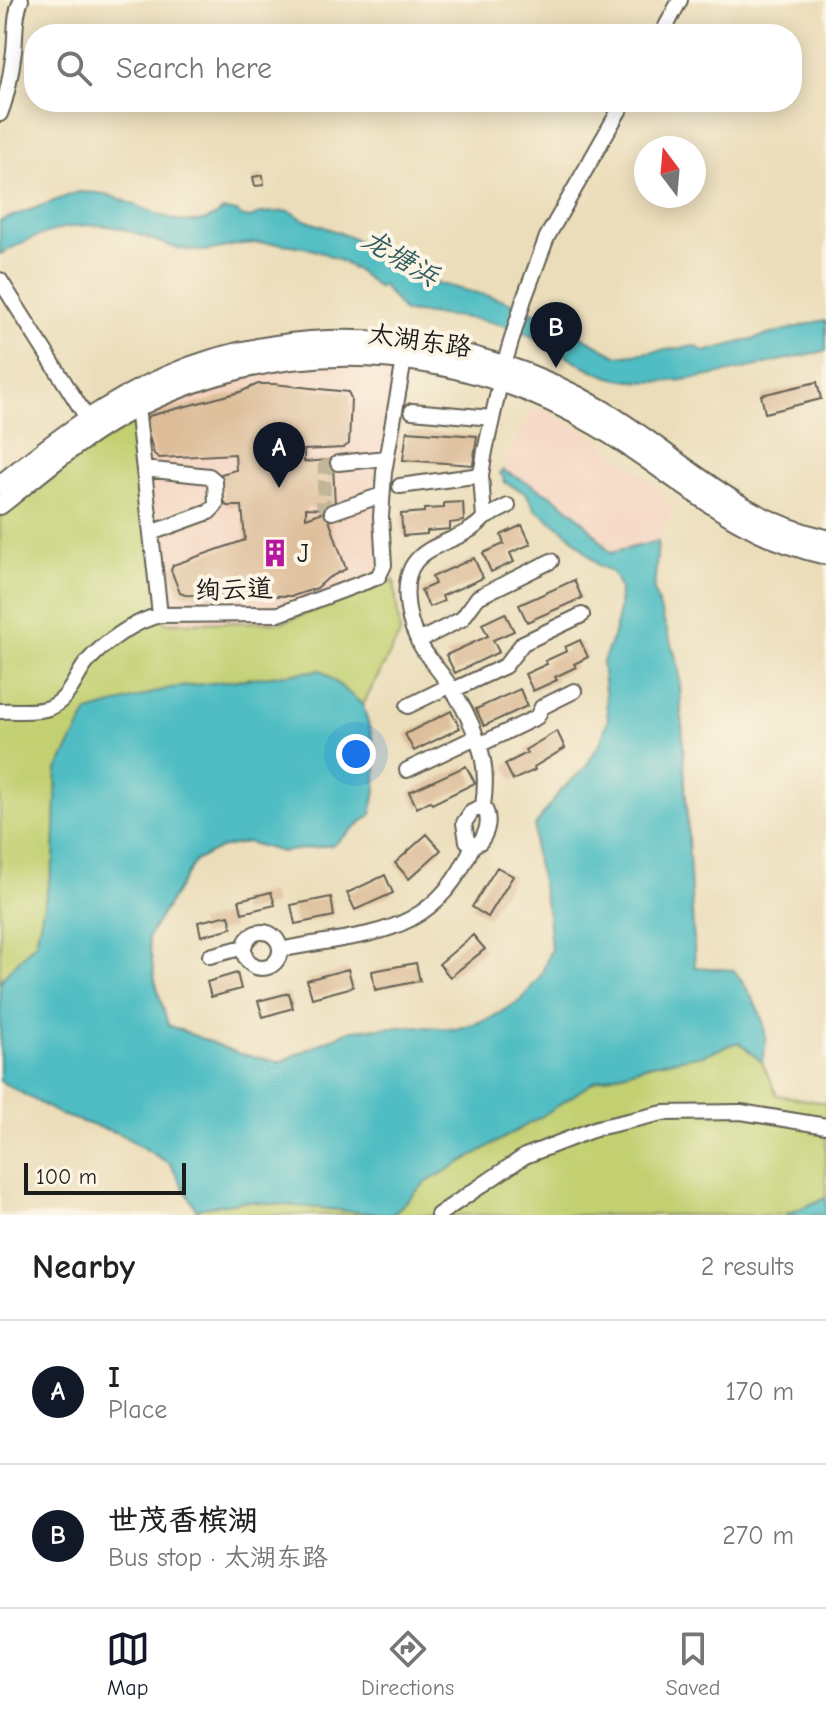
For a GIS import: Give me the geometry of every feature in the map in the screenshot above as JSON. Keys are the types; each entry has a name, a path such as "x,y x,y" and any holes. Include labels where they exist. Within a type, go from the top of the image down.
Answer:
{"main road":[{"name":"太湖东路","path":"0,485 87,418 167,376 208,360 254,348 338,340 393,342 453,352 503,373 595,425 726,516 774,540 826,555"},
{"name":"太湖东路","path":"0,505 54,461 137,407 213,376 260,363 338,356 404,360 503,373 564,389 602,410 734,504 773,523 826,539"}],"street":[{"path":"0,114 6,98 14,50 15,18 21,0"},
{"path":"667,24 680,0"},
{"path":"484,518 481,475 492,418 524,299 547,237 618,112"},
{"path":"0,280 87,418"},
{"name":"绚云道","path":"0,711 48,708 63,700 89,661 117,637 147,618 160,615 279,614 378,577 384,565 382,495 386,458 404,360"},
{"path":"137,407 160,615"},
{"path":"412,411 492,418"},
{"path":"338,463 386,458"},
{"path":"144,469 209,476 215,481 216,505 209,512 151,533"},
{"path":"400,486 481,475"},
{"path":"332,512 382,495"},
{"path":"280,950 378,933 399,926 424,911 444,893 466,862 473,845 485,835 487,812 483,806 486,787 477,741 451,688 418,641 407,597 411,568 423,554 466,534 484,518 508,506"},
{"path":"418,641 462,619 478,597 551,561"},
{"path":"408,706 505,666 523,643 582,615"},
{"path":"407,770 537,717 542,707 574,691"},
{"path":"473,845 467,841 464,823 472,811 483,806"},
{"path":"210,956 244,947 251,936 264,932 275,938 280,950 274,963 260,968 247,960 244,947"},
{"path":"438,1215 525,1156 597,1128 663,1113 741,1112 826,1126"}],"shaded area":[{"path":"335,365 411,371 393,483 391,530 394,580 284,622 165,623 140,416 211,385 295,367"},
{"path":"534,405 591,435 646,477 674,510 658,541 610,553 591,526 557,497 502,470"}],"green space":[{"path":"140,416 165,623 284,622 394,580 400,634 363,705 321,670 57,770 54,859 36,942 3,977 0,985 0,515 101,439"},
{"path":"739,1042 762,1062 777,1095 826,1103 826,1198 784,1215 392,1215 425,1183 542,1116 595,1081 652,1064 703,1055"},
{"path":"243,1201 392,1215 200,1215 196,1209"}],"water":[{"path":"78,192 104,194 180,221 210,219 223,210 250,218 262,213 289,211 351,237 425,280 504,300 553,321 618,356 696,346 704,352 820,321 826,321 826,351 689,379 634,381 599,373 539,340 499,324 404,312 382,285 378,288 332,256 298,246 262,243 205,251 190,250 123,229 91,225 60,229 0,254 0,221"},
{"path":"502,470 562,503 586,524 610,553 658,541 654,591 679,667 695,967 734,970 755,1003 764,1025 766,1036 762,1062 739,1042 703,1055 652,1064 595,1081 542,1116 425,1183 392,1215 243,1201 196,1209 170,1164 120,1134 61,1115 0,1081 0,985 3,977 36,942 54,859 57,770 88,712 170,688 321,670 363,705 376,751 376,790 371,815 333,845 281,852 247,842 220,848 195,861 148,937 155,980 168,1025 237,1053 280,1062 351,1030 410,1026 456,1029 489,1019 521,1000 541,975 551,949 548,915 534,848 535,826 560,791 585,768 601,741 608,719 602,664 614,634 620,589 615,576 599,566 569,534 535,509 526,493 504,482 500,474"},
{"path":"826,1198 826,1215 784,1215"}],"building":[{"path":"263,175 264,185 255,186 253,177"},
{"path":"817,382 821,399 765,413 761,395"},
{"path":"258,384 348,392 351,398 349,444 343,448 304,450 304,462 328,460 333,465 335,505 330,509 306,508 306,518 323,512 327,514 346,569 317,588 293,596 185,595 180,593 171,570 173,565 245,540 242,506 227,506 224,502 221,474 236,470 235,454 159,458 154,454 145,421 149,416 240,392"},
{"path":"407,431 477,436 473,465 403,460"},
{"path":"463,502 464,521 450,523 450,529 403,536 401,514 444,508 444,503"},
{"path":"522,525 531,544 510,553 514,562 491,572 483,553 504,544 501,535"},
{"path":"474,558 483,578 442,596 444,601 429,607 421,590 435,584 432,577"},
{"path":"574,580 582,598 527,622 519,605"},
{"path":"505,613 514,631 493,640 499,652 455,673 446,655 488,636 482,624"},
{"path":"580,640 588,657 555,677 557,680 533,691 525,674 547,664 545,661 567,651 565,647"},
{"path":"520,689 527,706 484,726 476,709"},
{"path":"451,711 460,728 414,751 405,734"},
{"path":"557,731 565,748 534,767 535,770 513,780 505,764 527,753 525,750"},
{"path":"466,766 475,783 417,808 409,792"},
{"path":"427,834 441,850 409,879 395,863"},
{"path":"497,867 513,876 488,917 472,907"},
{"path":"385,875 393,893 355,910 347,893"},
{"path":"271,892 275,905 242,913 239,900"},
{"path":"331,897 334,916 295,924 291,905"},
{"path":"229,915 232,928 201,936 198,922"},
{"path":"473,935 485,949 450,977 439,964"},
{"path":"416,963 420,981 375,990 372,971"},
{"path":"348,969 353,987 312,998 307,980"},
{"path":"237,973 241,989 211,997 207,982"},
{"path":"289,993 293,1008 263,1017 258,1001"}],"tunnel":[{"path":"332,512 323,503 325,467 338,463"}],"place":[{"name":"世茂香槟湖","path":"556,368"},
{"name":"I","path":"279,488"},
{"name":"J","path":"275,553"}],"water label":[{"name":"龙塘浜","path":"401,257"}]}
